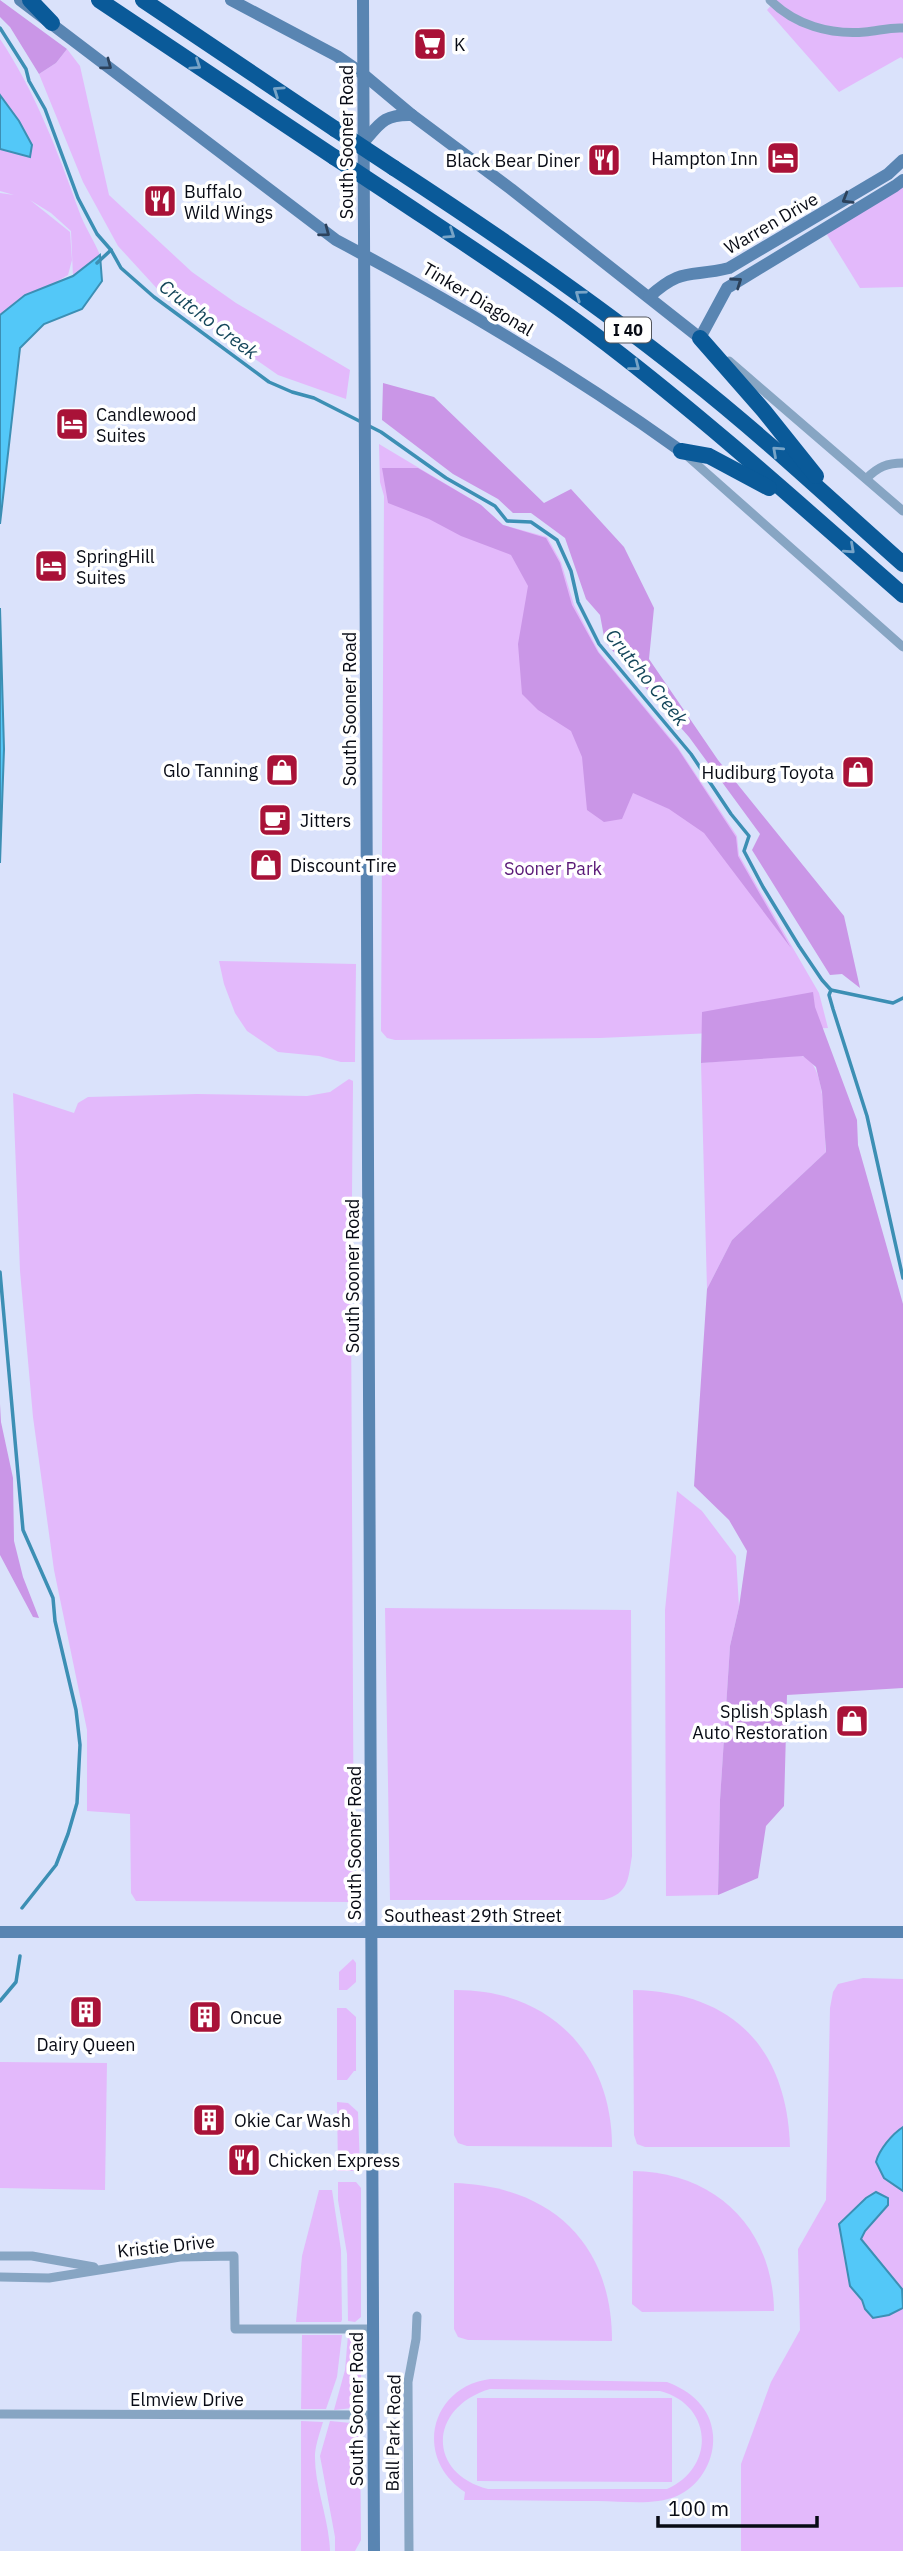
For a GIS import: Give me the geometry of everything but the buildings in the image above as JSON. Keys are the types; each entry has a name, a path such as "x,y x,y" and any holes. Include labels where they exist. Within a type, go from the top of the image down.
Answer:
{"highway":[{"path":"30,0 52,23"},
{"name":"Tinker Diagonal","path":"99,0 523,283 606,343 711,427 903,595"},
{"name":"I 40","path":"143,0 535,262 678,369 757,433 903,564"},
{"path":"700,338 764,411 846,513"},
{"path":"681,451 718,460 799,503"}],"main road":[{"name":"Tinker Diagonal","path":"20,0 336,240 562,371 626,411 681,451"},
{"path":"230,0 337,56 363,74 700,338"},
{"name":"South Sooner Road","path":"363,0 374,2551"},
{"path":"363,143 385,118 399,114 412,115"},
{"name":"Warren Drive","path":"649,298 672,279 698,271 729,268 888,174 903,160"},
{"name":"Warren Drive","path":"700,338 727,289 903,180"},
{"name":"Southeast 29th Street","path":"0,1932 903,1932"}],"street":[{"path":"770,0 778,8 818,30 863,32 903,28"},
{"path":"700,338 903,511"},
{"name":"Tinker Diagonal","path":"681,451 903,647"},
{"path":"867,478 877,468 890,463 903,463"},
{"name":"Kristie Drive","path":"0,2256 32,2256 99,2268"},
{"name":"Kristie Drive","path":"0,2277 49,2278 180,2257 234,2256 235,2329 374,2329"},
{"name":"Ball Park Road","path":"409,2551 408,2382 416,2339 417,2316"},
{"name":"Elmview Drive","path":"0,2414 374,2415"}],"green space":[{"path":"776,0 903,0 903,59 901,57 839,92 767,10"},
{"path":"0,39 35,101 81,217 100,255 73,276 71,231 51,213 30,200 70,232 72,260 68,275 48,287 25,295 0,315 0,193 14,195 0,191 0,149 30,156 31,146 29,137 0,94"},
{"path":"67,49 80,66 109,195 192,272 236,303 350,370 346,399 278,375 162,294 118,246 83,182 39,74 56,63"},
{"path":"903,184 903,287 860,288 826,233"},
{"name":"Sooner Park","path":"379,444 481,505 503,525 547,537 561,562 574,605 599,652 677,746 737,836 739,855 819,993 828,1028 600,1038 395,1040 387,1038 381,1031 384,496 380,482"},
{"path":"219,961 356,964 355,1062 278,1052 247,1031 235,1013"},
{"path":"794,1055 810,1061 816,1070 823,1098 826,1152 732,1240 707,1289 701,1063"},
{"path":"349,1079 353,1081 351,1303 354,1902 136,1901 131,1893 130,1814 87,1811 87,1730 54,1570 33,1417 20,1271 13,1093 74,1113 78,1103 88,1097 197,1094 307,1096 330,1092"},
{"path":"677,1491 702,1511 736,1556 739,1607 730,1646 720,1800 718,1895 666,1896 665,1610"},
{"path":"385,1608 631,1610 632,1856 623,1889 604,1900 390,1900"},
{"path":"353,1959 356,1963 356,1982 347,1990 339,1990 339,1972"},
{"path":"863,1978 903,1979 903,2551 741,2551 741,2464 771,2382 800,2330 798,2249 826,2200 830,2008 833,1992 838,1984"},
{"path":"454,1990 488,1993 519,2001 546,2014 569,2033 587,2056 601,2083 609,2113 612,2147 467,2146 458,2143 454,2135"},
{"path":"633,1990 668,1993 699,2001 726,2014 748,2032 765,2054 778,2081 786,2112 790,2147 645,2147 637,2144 634,2135"},
{"path":"337,2008 346,2008 356,2017 356,2071 347,2080 337,2080"},
{"path":"0,2062 107,2063 105,2190 0,2188"},
{"path":"337,2102 348,2103 358,2112 360,2167 357,2171 338,2171"},
{"path":"633,2171 663,2174 690,2182 714,2194 734,2211 751,2231 763,2255 771,2281 774,2311 642,2312 632,2304"},
{"path":"338,2182 356,2182 361,2188 361,2317 355,2322 348,2321 347,2254 338,2200"},
{"path":"454,2183 489,2187 520,2195 547,2208 569,2226 588,2249 601,2275 609,2306 612,2341 468,2340 458,2337 454,2329"},
{"path":"319,2190 332,2190 341,2250 342,2320 296,2322 302,2256"},
{"path":"302,2335 342,2335 337,2377 326,2409 301,2409"},
{"path":"348,2335 359,2337 361,2343 361,2395 353,2408 334,2410 345,2370"},
{"path":"490,2379 667,2382 684,2390 704,2409 713,2435 709,2463 699,2479 685,2492 658,2501 464,2500 465,2492 449,2478 439,2461 434,2443 442,2409 453,2395 470,2385","holes":["490,2389 660,2391 678,2398 690,2409 698,2422 702,2437 694,2466 683,2479 667,2489 488,2489 468,2481 454,2469 445,2455 443,2440 446,2424 455,2410 470,2398"]},
{"path":"477,2398 672,2398 672,2482 477,2481"},
{"path":"301,2421 323,2422 315,2466 330,2551 301,2551"},
{"path":"330,2421 351,2423 360,2431 361,2540 355,2551 335,2551 335,2537 320,2456"}],"shaded area":[{"path":"0,0 67,49 56,63 39,74 10,27 0,17"},
{"path":"383,383 434,397 544,503 571,489 624,547 654,608 649,659 718,760 844,916 860,988 842,974 830,975 752,850 760,834 689,737 605,642 600,615 586,599 565,538 531,513 513,513 498,499 453,474 382,420"},
{"path":"382,468 418,468 481,505 503,525 546,538 560,563 572,605 598,652 678,749 736,837 738,856 791,948 704,833 669,809 633,793 622,819 604,822 587,810 582,757 571,731 538,710 522,694 518,644 528,586 511,555 388,503"},
{"path":"813,992 815,1007 857,1120 858,1145 903,1304 903,1688 787,1695 784,1806 766,1826 758,1878 718,1895 720,1800 730,1646 747,1551 729,1520 694,1486 707,1289 732,1240 826,1152 822,1092 816,1067 803,1056 701,1063 702,1012"},
{"path":"0,1404 1,1422 13,1478 14,1541 23,1577 39,1618 33,1617 0,1555"}],"water":[{"path":"0,95 32,145 30,157 0,149"},
{"path":"100,255 102,281 82,309 44,324 20,348 0,524 0,315 25,295 73,276"},
{"path":"0,608 4,749 0,863"},
{"path":"903,2127 903,2191 884,2178 876,2162 886,2143"},
{"path":"876,2192 888,2198 888,2205 861,2239 902,2289 903,2308 889,2315 873,2318 850,2286 839,2224"}],"waterway":[{"name":"Crutcho Creek","path":"0,28 26,69 29,81 45,109 78,198 97,234 111,250 121,268 154,297 269,382 314,398 381,432 446,478 495,506 507,521 531,522 557,540 571,571 578,602 599,644 691,754 749,836 744,851 763,887 799,946 831,990 829,995 867,1116 903,1278"},
{"path":"97,263 111,250"},
{"path":"831,990 893,1003 903,998"},
{"path":"0,1272 23,1530 53,1598 55,1621 76,1710 80,1745 77,1803 68,1834 56,1865 22,1908"},
{"path":"0,2001 16,1982 20,1956"}],"place":[{"name":"K","path":"430,44"},
{"name":"Hampton Inn","path":"783,158"},
{"name":"Black Bear Diner","path":"604,160"},
{"name":"Buffalo Wild Wings","path":"160,201"},
{"name":"Candlewood Suites","path":"72,424"},
{"name":"SpringHill Suites","path":"51,566"},
{"name":"Glo Tanning","path":"282,770"},
{"name":"Hudiburg Toyota","path":"858,772"},
{"name":"Jitters","path":"275,820"},
{"name":"Discount Tire","path":"266,865"},
{"name":"Splish Splash Auto Restoration","path":"852,1721"},
{"name":"Dairy Queen","path":"86,2012"},
{"name":"Oncue","path":"205,2017"},
{"name":"Okie Car Wash","path":"209,2120"},
{"name":"Chicken Express","path":"244,2160"}]}
